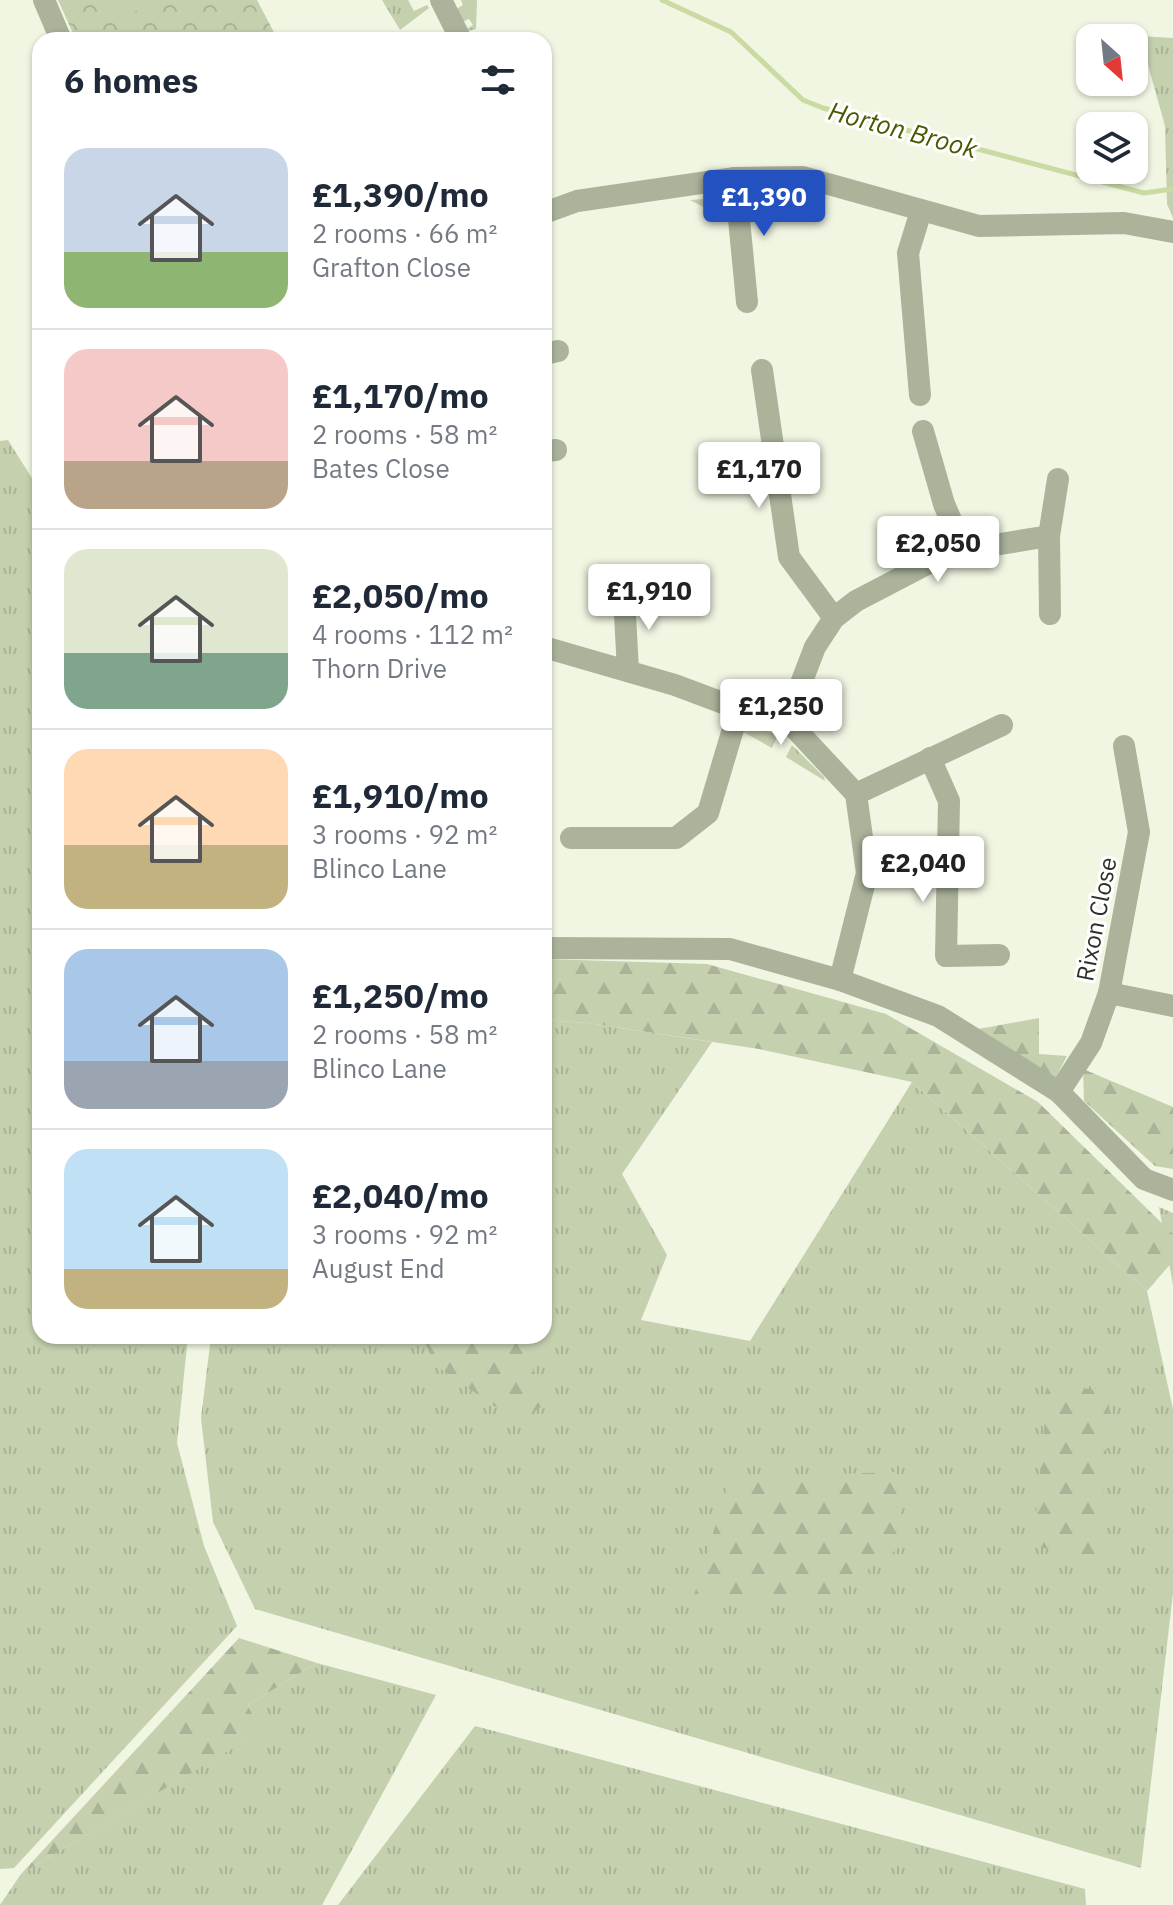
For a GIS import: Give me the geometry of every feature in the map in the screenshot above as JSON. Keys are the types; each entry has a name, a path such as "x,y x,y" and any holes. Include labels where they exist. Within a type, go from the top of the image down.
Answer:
{"street":[{"path":"44,0 58,32"},
{"path":"441,0 457,32"},
{"path":"552,207 735,178 803,177 979,226 1124,223 1173,232"},
{"path":"735,178 747,302"},
{"path":"920,395 908,253 921,211"},
{"path":"762,370 789,557 834,618"},
{"path":"923,431 944,504 964,550"},
{"path":"1050,614 1049,536 1058,479"},
{"path":"787,720 815,647 834,618 856,601 925,565 964,550 1049,536"},
{"path":"624,595 628,671"},
{"path":"552,649 675,685 739,709 787,720 856,794 867,873 840,980"},
{"path":"571,838 676,838 708,813 739,709"},
{"path":"856,794 1002,725"},
{"name":"Rixon Close","path":"1059,1092 1091,1043 1109,993 1139,832 1124,746"},
{"path":"930,758 949,801 946,956 999,955"},
{"path":"552,948 730,949 840,980 938,1016 1059,1092 1144,1179 1173,1190"},
{"path":"1109,993 1173,1006"}],"green space":[{"path":"58,0 257,0 274,32 72,32"},
{"path":"107,0 155,0 118,21"},
{"path":"382,0 408,0 414,11 427,5 429,8 400,30"},
{"path":"461,0 477,0 476,29 462,32 473,25 469,19 456,25 450,13 463,5"},
{"path":"1148,36 1173,38 1173,218 1167,204 1165,126 1148,65"},
{"path":"783,196 743,220 744,199"},
{"path":"719,198 725,206 726,217 690,200"},
{"path":"8,440 32,478 32,1344 187,1344 177,1443 204,1546 237,1626 14,1868 0,1869 0,441"},
{"path":"747,724 778,735 772,748 738,729"},
{"path":"792,745 824,777 825,781 786,757"},
{"path":"552,959 707,964 886,1014 1038,1102 1173,1234 1173,1261 1147,1291 912,1082 759,1049 588,1023 552,1021"},
{"path":"1039,1018 1039,1054 1067,1056 1056,1077 978,1029"},
{"path":"552,1021 712,1042 622,1174 667,1255 641,1320 750,1341 912,1082 1147,1291 1173,1409 1173,1593 1141,1868 255,1609 213,1522 201,1418 210,1344 552,1344"},
{"path":"1083,1069 1173,1107 1173,1169 1155,1166 1084,1101"},
{"path":"1159,1207 1173,1213 1173,1285"},
{"path":"426,1344 520,1344 549,1401 519,1423 435,1365"},
{"path":"1048,1388 1110,1389 1100,1559 1033,1546"},
{"path":"896,1472 904,1544 830,1596 694,1595 730,1478"},
{"path":"239,1638 317,1663 248,1705 260,1732 21,1874"},
{"path":"317,1663 436,1695 322,1905 0,1905 21,1874 259,1732 248,1705"},
{"path":"475,1726 1085,1889 1086,1905 338,1905"}],"waterway":[{"name":"Horton Brook","path":"662,0 731,32 803,100 823,108 1144,193 1173,189"}]}
